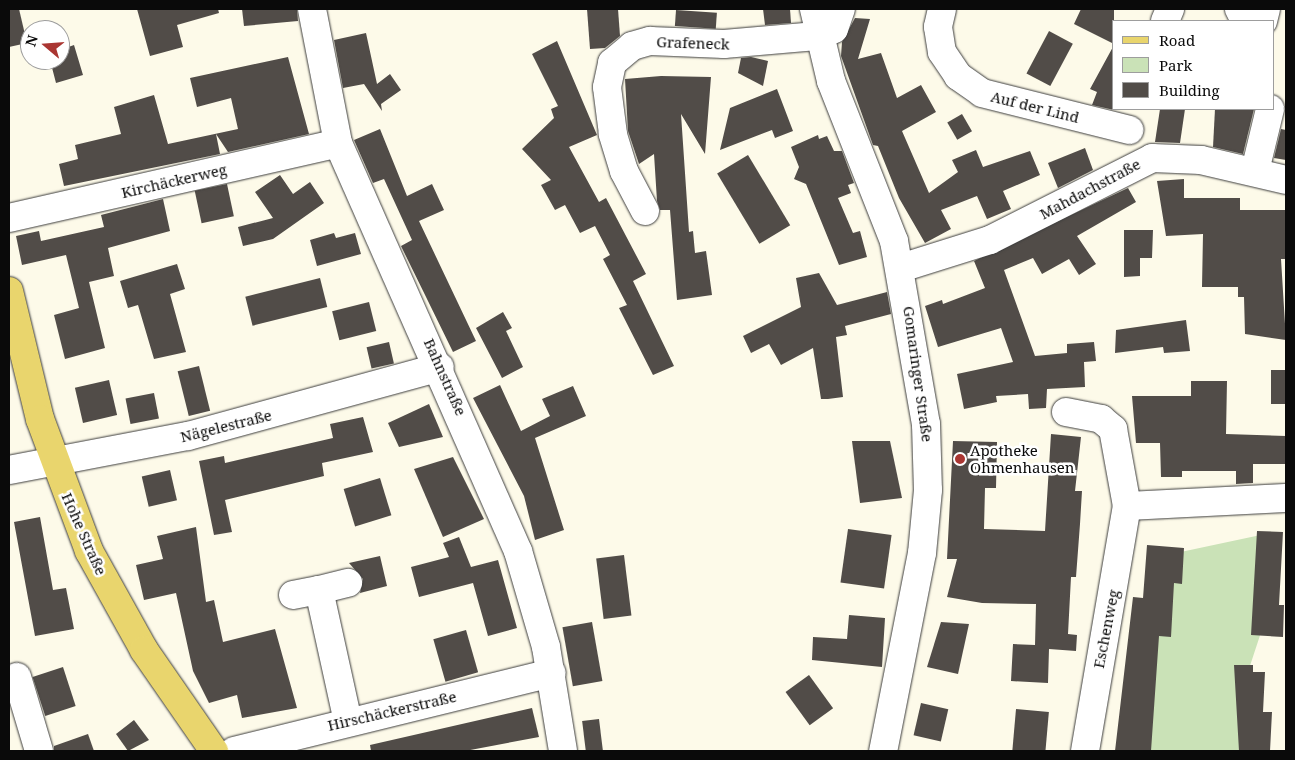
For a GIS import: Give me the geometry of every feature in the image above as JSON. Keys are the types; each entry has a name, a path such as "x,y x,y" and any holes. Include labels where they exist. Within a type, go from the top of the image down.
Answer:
{"main road":[{"name":"Hohe Straße","path":"9,291 55,464 113,597 214,751"}],"street":[{"name":"Bahnstraße","path":"312,9 338,144 440,367 510,527 552,673 563,751"},
{"name":"Gomaringer Straße","path":"814,9 817,36 901,268 923,393 928,490 918,583 882,751"},
{"path":"817,36 834,29 841,9"},
{"name":"Auf der Lind","path":"942,9 938,27 942,52 958,76 982,94 1131,119"},
{"name":"Grafeneck","path":"645,211 624,171 613,134 607,87 612,63 632,46 650,41 724,44 817,36"},
{"path":"1255,171 1270,110"},
{"path":"1131,119 1139,162"},
{"name":"Kirchäckerweg","path":"9,218 338,144"},
{"name":"Mahdachstraße","path":"901,268 990,240 1139,162 1181,157 1255,171 1286,180"},
{"name":"Nägelestraße","path":"9,470 55,464 188,436 440,367"},
{"name":"Eschenweg","path":"1066,412 1101,419 1113,429 1127,506 1085,751"},
{"path":"1127,506 1286,498"},
{"path":"293,595 348,583"},
{"path":"319,590 348,722"},
{"name":"Hirschäckerstraße","path":"234,751 552,673"},
{"path":"17,677 39,751"}],"green space":[{"path":"1270,533 1267,614 1246,678 1254,751 1132,751 1162,556"}],"building":[{"path":"9,9 19,9 22,20 20,20 20,45 9,47"},
{"path":"137,9 218,9 219,13 177,25 183,47 150,56"},
{"path":"242,9 297,9 298,21 244,26"},
{"path":"587,9 618,9 620,36 605,48 590,49"},
{"path":"763,9 790,9 791,23 765,25"},
{"path":"1081,9 1114,9 1112,43 1074,24"},
{"path":"676,10 717,13 716,29 675,26"},
{"path":"855,18 870,19 858,59 881,53 897,98 921,85 936,112 902,131 929,193 958,172 952,160 976,150 983,167 1030,151 1040,175 1003,191 1011,209 987,219 977,196 941,210 951,229 925,243 899,198 878,146 873,145 841,56 842,42"},
{"path":"1049,31 1073,44 1050,86 1026,73"},
{"path":"366,33 377,84 390,74 401,90 381,104 382,111 364,84 343,88 334,40"},
{"path":"557,41 597,135 569,147 599,202 606,198 646,274 633,281 674,366 653,375 619,308 627,305 603,259 610,255 595,226 580,233 565,205 555,210 541,185 551,180 522,149 554,118 551,109 558,106 532,54"},
{"path":"74,45 83,75 56,83 53,70 70,70 70,46"},
{"path":"1112,49 1112,110 1092,105 1097,92 1090,89"},
{"path":"288,57 309,134 228,152 216,134 220,154 64,186 59,164 78,159 75,145 121,134 114,107 154,95 168,144 238,129 231,98 197,107 190,78"},
{"path":"751,57 768,61 763,86 738,73 741,58"},
{"path":"661,76 711,77 705,154 681,114 689,232 693,231 695,253 706,251 712,295 677,300 670,210 660,210 657,201 654,154 639,164 628,131 625,79"},
{"path":"777,89 793,131 775,138 772,130 720,150 730,108"},
{"path":"1160,110 1185,110 1180,143 1155,142"},
{"path":"1215,110 1254,110 1243,154 1213,147"},
{"path":"962,114 972,131 957,140 947,122"},
{"path":"380,129 407,196 432,184 444,210 419,221 476,341 453,352 401,246 412,240 384,179 373,183 354,140"},
{"path":"1281,129 1286,130 1286,160 1274,158"},
{"path":"818,135 819,139 827,136 834,151 842,151 854,183 848,185 851,193 838,198 853,233 860,231 867,257 839,265 806,184 794,179 799,167 791,147"},
{"path":"1085,148 1093,170 1058,188 1048,163"},
{"path":"748,155 790,225 759,244 717,174"},
{"path":"280,175 293,194 310,182 324,203 273,239 243,246 238,227 273,218 255,192"},
{"path":"1184,179 1184,198 1240,198 1240,210 1286,210 1286,259 1281,259 1286,340 1245,334 1244,297 1238,297 1238,287 1202,287 1203,234 1166,236 1157,181"},
{"path":"227,184 234,216 202,223 195,191"},
{"path":"1128,188 1136,202 1077,236 1096,264 1079,275 1069,259 1042,274 1033,258 1004,270 1035,356 1067,353 1067,344 1094,342 1096,361 1084,362 1085,387 1047,389 1046,408 1029,409 1028,394 996,396 997,402 964,409 957,374 1013,362 1001,328 938,347 925,306 942,300 943,304 985,288 974,261"},
{"path":"163,199 170,231 108,248 114,276 89,282 105,348 65,359 54,315 79,308 66,255 22,265 16,236 39,231 41,241 104,227 101,215"},
{"path":"1124,230 1153,230 1152,258 1140,258 1140,276 1124,277"},
{"path":"334,233 336,238 355,233 361,254 317,266 310,240"},
{"path":"177,264 185,289 170,294 186,352 154,359 138,305 128,308 120,281"},
{"path":"819,273 837,305 887,292 891,314 845,326 847,335 836,337 843,397 828,399 821,399 813,348 781,365 769,344 751,353 743,336 801,307 796,278"},
{"path":"320,278 327,307 253,326 245,297"},
{"path":"369,302 376,331 339,340 332,311"},
{"path":"503,312 512,328 506,331 523,367 502,378 476,328"},
{"path":"1186,320 1190,351 1164,353 1163,347 1115,353 1116,330"},
{"path":"389,342 394,363 372,369 367,347"},
{"path":"199,366 210,411 189,416 178,371"},
{"path":"1271,370 1286,370 1286,404 1271,404"},
{"path":"109,380 117,415 83,423 75,388"},
{"path":"1191,381 1227,381 1226,434 1286,436 1286,464 1253,464 1253,483 1236,484 1236,471 1182,471 1182,477 1161,477 1160,443 1136,443 1132,396 1191,396"},
{"path":"500,385 521,431 550,416 542,399 573,386 586,416 535,438 564,530 535,540 524,496 473,398"},
{"path":"154,393 159,419 130,424 126,399"},
{"path":"429,404 443,437 399,447 388,423"},
{"path":"363,417 373,452 322,463 324,476 225,500 232,532 214,535 199,461 224,456 225,463 333,438 330,424"},
{"path":"1051,434 1081,437 1075,491 1082,491 1080,524 1076,577 1071,577 1068,634 1077,635 1076,651 1049,649 1048,683 1011,681 1013,644 1035,645 1036,604 982,603 947,597 957,559 947,559 953,441 997,442 996,488 985,488 984,529 1045,531"},
{"path":"852,441 890,441 902,498 860,503"},
{"path":"453,457 484,519 443,537 414,469"},
{"path":"170,470 177,500 149,507 142,477"},
{"path":"380,478 391,515 355,526 344,489"},
{"path":"40,517 53,590 66,588 74,629 35,636 14,522"},
{"path":"196,527 206,602 214,600 223,642 275,629 297,708 242,718 237,695 209,703 193,671 176,593 144,600 136,565 163,559 157,536"},
{"path":"848,529 892,535 884,589 840,582"},
{"path":"1257,531 1283,532 1279,605 1284,605 1283,637 1251,635"},
{"path":"459,537 471,567 498,560 517,628 488,636 473,583 419,597 411,567 449,557 443,543"},
{"path":"1147,545 1184,548 1182,584 1174,583 1171,637 1159,636 1151,751 1115,751 1133,597 1143,598"},
{"path":"624,555 631,616 604,619 596,558"},
{"path":"380,556 387,586 360,593 363,579 349,563"},
{"path":"849,615 885,618 882,667 812,660 813,637 847,639"},
{"path":"592,622 602,681 573,686 562,627"},
{"path":"941,622 969,624 958,674 927,667"},
{"path":"466,630 478,672 445,682 433,639"},
{"path":"1234,665 1253,665 1253,672 1265,672 1263,712 1272,712 1270,751 1239,751"},
{"path":"63,667 76,706 45,716 33,677"},
{"path":"809,675 833,708 810,725 786,692"},
{"path":"921,703 948,709 941,741 914,735"},
{"path":"532,708 539,737 465,751 371,751 370,745"},
{"path":"1016,709 1049,712 1045,751 1012,751"},
{"path":"599,719 603,751 586,751 582,721"},
{"path":"134,720 149,740 128,751 116,734"},
{"path":"88,734 94,751 54,751 54,746"}],"place":[{"name":"Apotheke Ohmenhausen","path":"960,459"}]}
